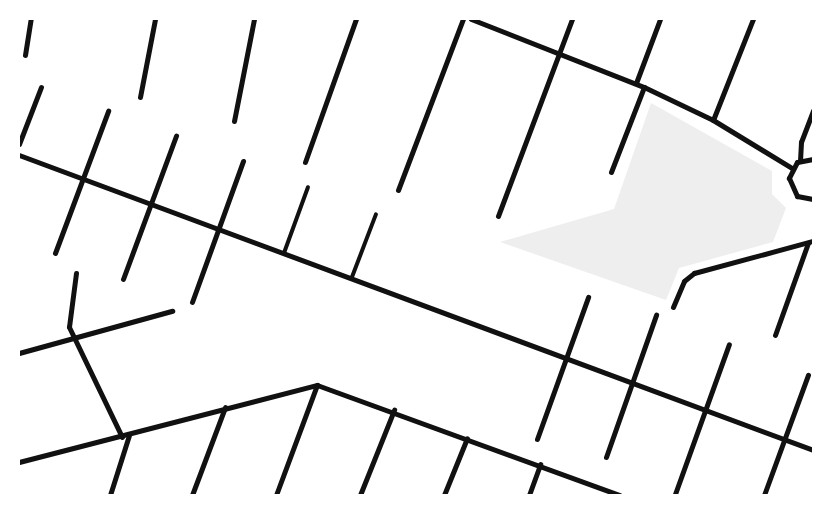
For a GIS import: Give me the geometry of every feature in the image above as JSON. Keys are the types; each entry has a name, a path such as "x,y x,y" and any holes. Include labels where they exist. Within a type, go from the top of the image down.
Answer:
{"street":[{"path":"25,55 31,19"},
{"path":"140,97 155,19"},
{"path":"234,121 254,19"},
{"path":"305,162 356,19"},
{"path":"398,190 463,19"},
{"path":"471,19 644,87 714,120 792,168"},
{"path":"498,216 572,19"},
{"path":"636,84 660,19"},
{"path":"714,120 753,19"},
{"path":"19,144 41,87"},
{"path":"611,172 644,87"},
{"path":"800,161 801,142 813,110"},
{"path":"55,253 108,111"},
{"path":"123,279 176,136"},
{"path":"19,154 150,204 352,276 567,356 813,450"},
{"path":"813,159 800,161 792,168 792,191 813,200"},
{"path":"192,302 243,160"},
{"path":"673,307 684,281 694,273 811,242"},
{"path":"775,335 811,242"},
{"path":"76,273 68,320 74,338 122,438"},
{"path":"537,438 588,297"},
{"path":"19,353 172,311"},
{"path":"606,457 656,315"},
{"path":"675,494 729,344"},
{"path":"764,495 808,375"},
{"path":"19,462 122,438 225,407 317,385 394,410 540,464 616,495"},
{"path":"276,495 317,385"},
{"path":"192,495 225,407"},
{"path":"360,495 394,410"},
{"path":"110,495 129,435"},
{"path":"444,495 466,438"},
{"path":"529,495 540,464"}],"lane":[{"path":"284,252 308,187"},
{"path":"352,276 376,214"}],"shaded area":[{"path":"651,103 772,171 772,194 786,208 773,242 679,268 666,300 500,242 614,209"}]}
